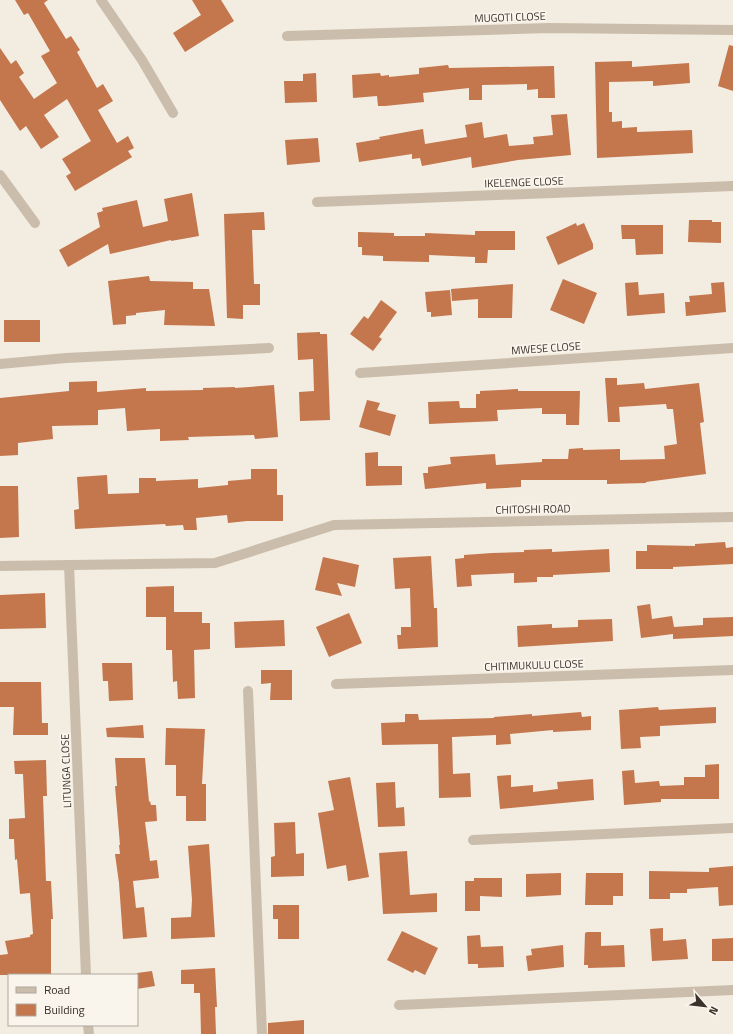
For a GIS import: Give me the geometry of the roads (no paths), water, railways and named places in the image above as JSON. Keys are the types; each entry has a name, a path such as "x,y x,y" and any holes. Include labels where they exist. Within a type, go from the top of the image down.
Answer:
{"street":[{"path":"101,0 142,60 173,113"},
{"name":"MUGOTI CLOSE","path":"287,36 549,28 733,30"},
{"path":"0,175 35,223"},
{"name":"IKELENGE CLOSE","path":"317,202 733,186"},
{"path":"0,364 66,358 268,348"},
{"name":"MWESE CLOSE","path":"360,373 733,348"},
{"name":"CHITOSHI ROAD","path":"0,566 215,563 334,525 733,517"},
{"name":"LITUNGA CLOSE","path":"69,565 86,974"},
{"name":"CHITIMUKULU CLOSE","path":"336,684 733,670"},
{"path":"248,690 262,1034"},
{"path":"474,840 733,828"},
{"path":"399,1005 733,990"}]}
